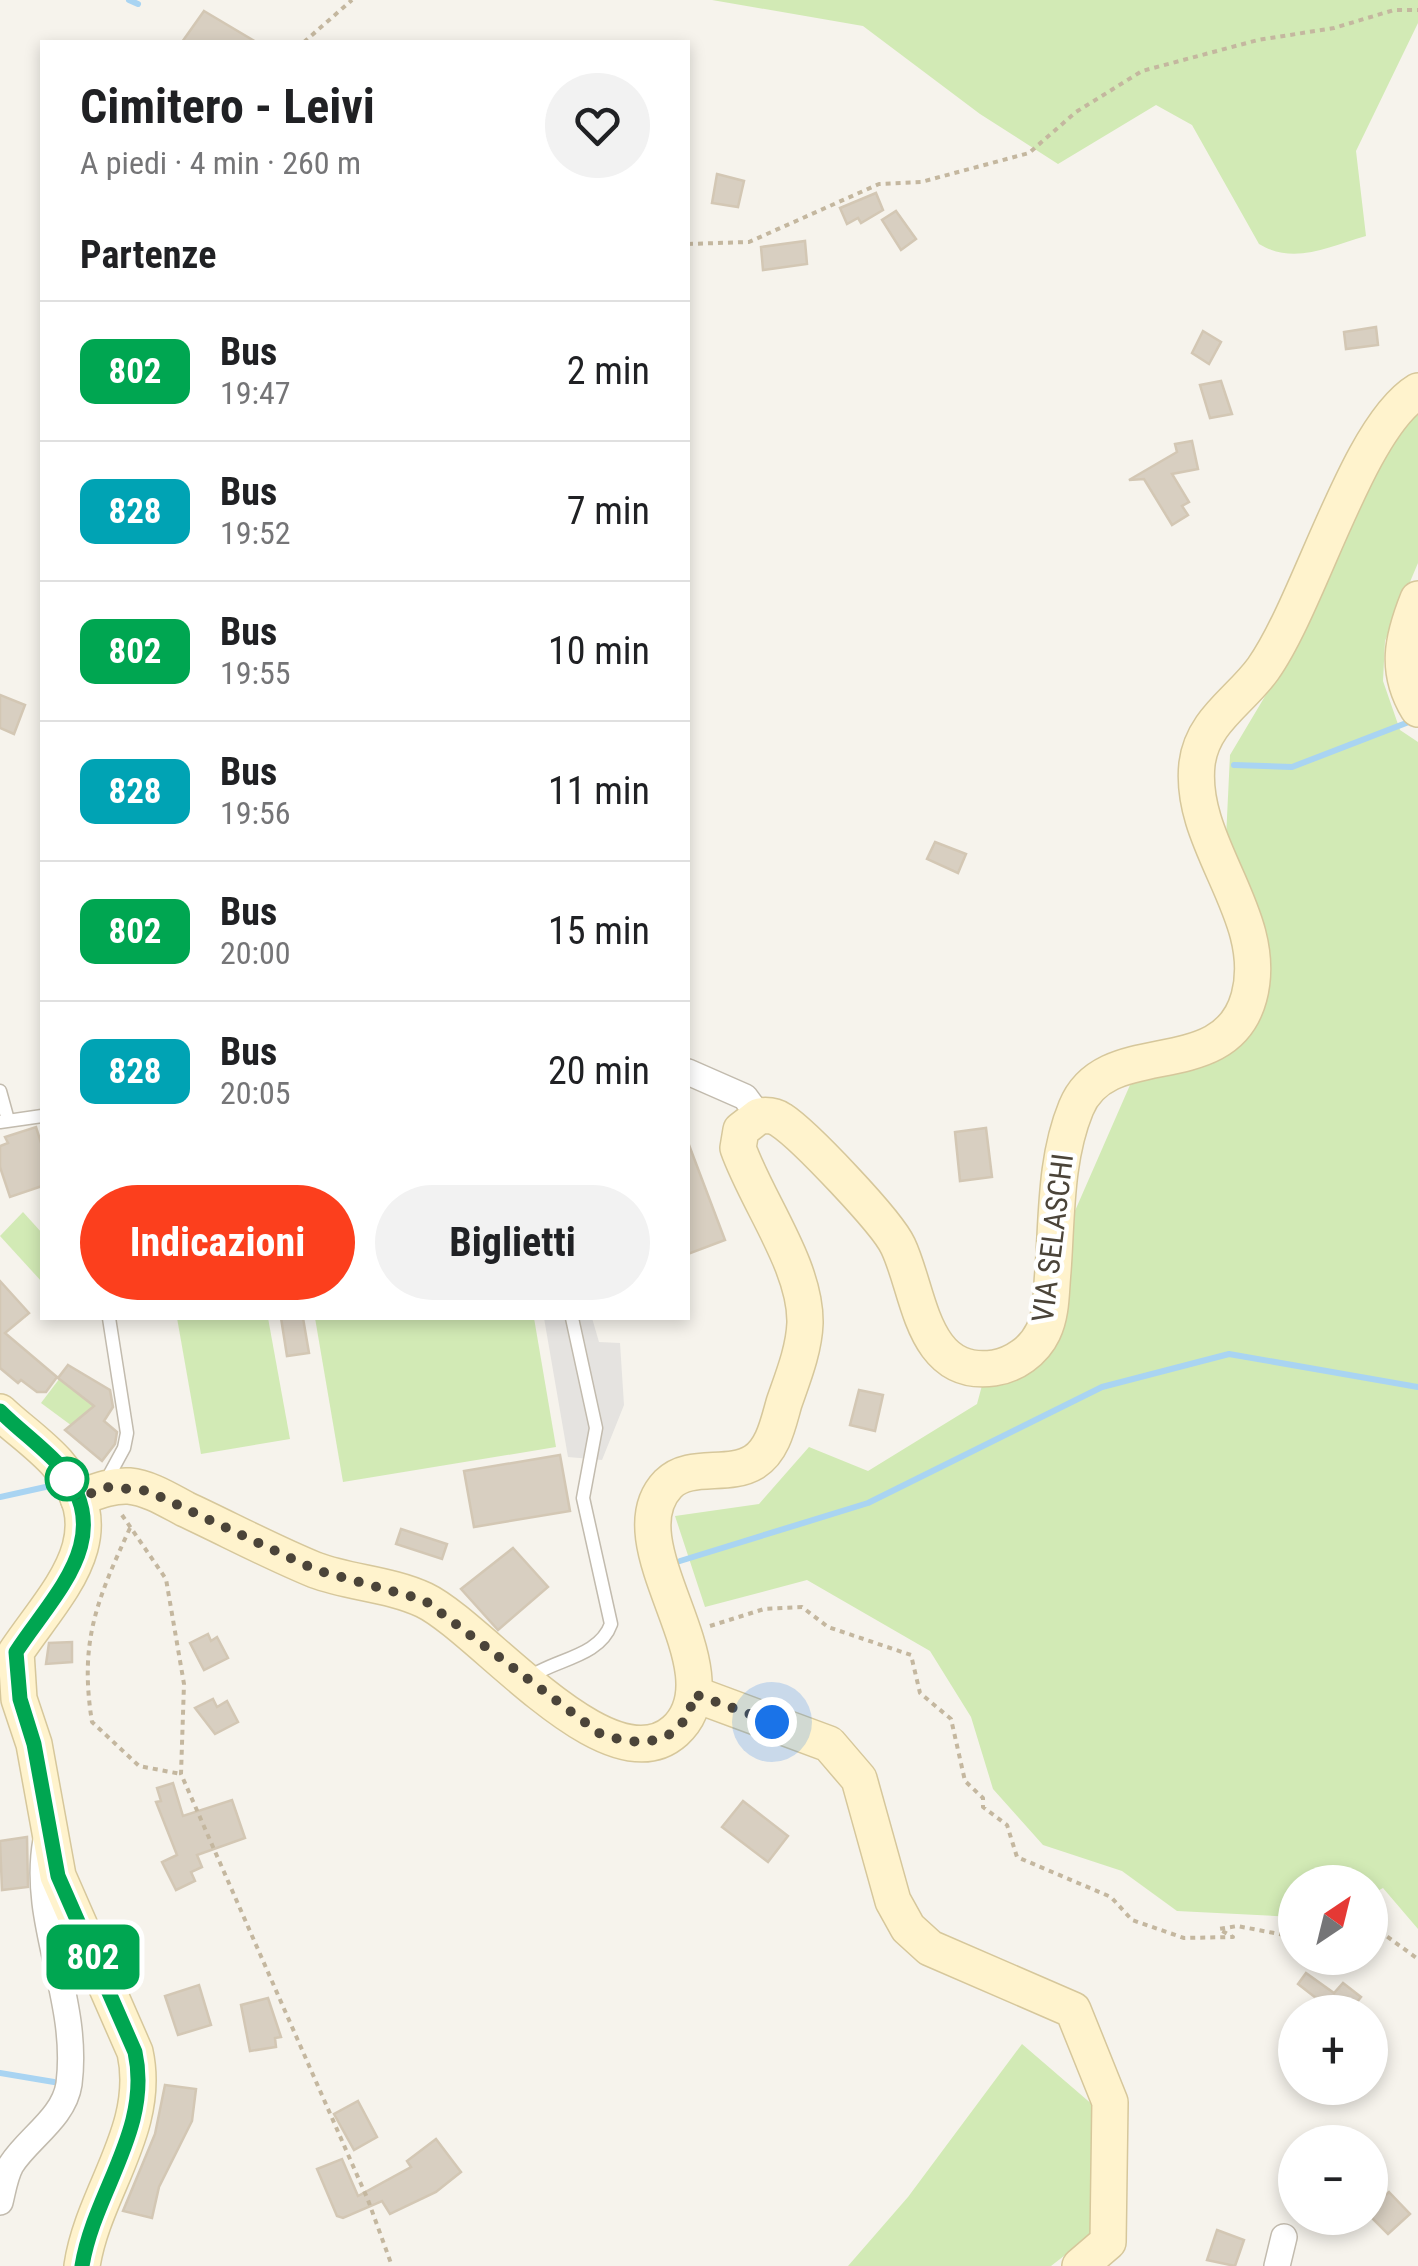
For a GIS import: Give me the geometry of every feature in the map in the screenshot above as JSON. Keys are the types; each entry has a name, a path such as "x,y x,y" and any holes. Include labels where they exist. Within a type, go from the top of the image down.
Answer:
{"street":[{"name":"VIA SELASCHI","path":"759,1116 782,1120 897,1243 928,1336 941,1352 976,1368 1015,1362 1031,1350 1048,1314 1063,1147 1077,1104 1110,1073 1157,1058 1195,1052 1224,1040 1244,1014 1253,961 1242,911 1208,840 1197,765 1207,732 1263,669 1384,423 1404,399 1418,391"},
{"path":"1418,599 1402,638 1403,679 1418,709"},
{"path":"0,1412 96,1492 148,1491 316,1570 424,1600 525,1681 599,1733 627,1744 656,1742 674,1731 690,1712 694,1694 682,1619 650,1534 650,1515 660,1494 686,1474 736,1470 756,1461 770,1444 800,1354 804,1323 795,1271 738,1148 741,1130 759,1116 745,1098 690,1073"},
{"path":"82,2266 92,2224 130,2132 140,2078 135,2052 58,1876 14,1667 16,1652 76,1566 96,1492"},
{"path":"694,1694 829,1744 859,1780 894,1901 908,1928 930,1948 1072,2010 1110,2102 1108,2242 1080,2266"},
{"path":"0,2202 8,2170 53,2117 68,2088 68,2005 40,1876 49,1826"},
{"path":"1277,2266 1284,2237"}],"lane":[{"path":"0,1091 4,1121 40,1116"},
{"path":"96,1492 124,1448 127,1433 109,1320"},
{"path":"525,1681 544,1666 596,1647 611,1624 583,1498 596,1428 572,1320"}],"path":[{"path":"306,40 352,0"},
{"path":"690,244 749,242 880,184 921,182 1030,153 1076,112 1142,71 1258,40 1334,28 1394,10 1418,10"},
{"path":"96,1492 130,1528 166,1580 184,1684 181,1774 368,2200 392,2266"},
{"path":"130,1528 103,1587 86,1646 92,1722 140,1766 181,1774"},
{"path":"682,1619 708,1627 764,1609 802,1606 828,1627 910,1655 920,1693 951,1720 966,1781 983,1798 982,1807 1007,1825 1018,1857 1111,1897 1132,1920 1184,1938 1233,1937 1220,1928 1237,1926 1278,1934"},
{"path":"1388,1937 1418,1959"}],"green space":[{"path":"712,0 1418,0 1418,23 1356,151 1366,236 1298,254 1259,244 1192,125 1156,105 1058,164 980,114 863,26"},
{"path":"1418,409 1418,563 1385,641 1383,681 1400,730 1418,742 1418,1929 1388,1894 1388,1865 1278,1865 1278,1916 1177,1911 1122,1871 1043,1845 993,1789 971,1717 930,1651 807,1580 705,1607 675,1516 759,1504 809,1447 868,1471 977,1404 984,1378 1016,1367 1071,1220 1130,1085 1257,1010 1225,859 1230,755 1299,639 1385,446"},
{"path":"23,1212 40,1231 40,1280 0,1236"},
{"path":"177,1320 268,1320 290,1439 201,1454"},
{"path":"315,1320 534,1320 556,1447 343,1482"},
{"path":"63,1374 109,1409 87,1437 41,1403"},
{"path":"1022,2044 1094,2106 1091,2235 1051,2266 848,2266 908,2197"}],"shaded area":[{"path":"544,1320 593,1320 599,1342 620,1343 624,1405 602,1460 568,1457"}],"building":[{"path":"204,11 253,40 183,40"},
{"path":"717,174 744,181 738,207 712,203"},
{"path":"876,193 883,210 861,223 858,218 847,224 840,208"},
{"path":"896,211 916,239 901,250 882,220"},
{"path":"805,241 807,264 763,270 761,247"},
{"path":"1376,327 1378,345 1346,349 1344,332"},
{"path":"1203,331 1221,342 1209,364 1192,353"},
{"path":"1221,381 1232,414 1210,418 1200,385"},
{"path":"1192,441 1198,469 1172,474 1189,502 1182,506 1188,515 1172,525 1144,479 1129,480 1177,452 1175,444"},
{"path":"0,695 25,705 14,734 0,728"},
{"path":"935,842 966,854 958,873 927,859"},
{"path":"36,1127 40,1140 40,1187 10,1197 0,1167 0,1146 8,1143 5,1137"},
{"path":"986,1128 992,1177 960,1181 955,1132"},
{"path":"690,1148 725,1240 690,1253"},
{"path":"0,1281 29,1313 5,1333 57,1377 46,1392 37,1392 21,1380 18,1383 0,1368"},
{"path":"281,1320 303,1320 309,1353 287,1356"},
{"path":"68,1365 110,1390 113,1407 104,1421 117,1432 115,1444 102,1461 65,1430 94,1406 58,1378"},
{"path":"859,1390 883,1395 875,1431 850,1425"},
{"path":"560,1455 570,1511 474,1527 464,1471"},
{"path":"401,1529 447,1544 442,1559 396,1544"},
{"path":"513,1548 548,1587 498,1630 461,1589"},
{"path":"208,1634 211,1641 217,1637 228,1658 204,1670 190,1643"},
{"path":"72,1642 72,1662 46,1664 49,1643"},
{"path":"213,1699 217,1707 227,1701 238,1722 215,1734 195,1708"},
{"path":"173,1783 183,1816 232,1800 245,1838 197,1855 202,1867 191,1872 195,1881 176,1890 162,1862 177,1855 156,1802 161,1801 157,1788"},
{"path":"743,1801 788,1836 768,1862 722,1827"},
{"path":"27,1837 28,1887 2,1890 0,1841"},
{"path":"1309,1975 1334,1993 1343,1983 1358,1995 1312,1995 1298,1984"},
{"path":"199,1985 211,2025 178,2035 165,1996"},
{"path":"268,1998 281,2037 275,2038 276,2047 250,2051 241,2005"},
{"path":"165,2085 196,2089 192,2121 159,2187 152,2218 123,2211 155,2134"},
{"path":"358,2101 377,2137 354,2150 334,2114"},
{"path":"436,2139 461,2172 436,2192 390,2214 382,2201 343,2218 337,2216 317,2169 342,2159 358,2196 411,2167 407,2161"},
{"path":"1388,2193 1410,2214 1388,2234"},
{"path":"1217,2230 1244,2240 1235,2266 1207,2260"}],"waterway":[{"path":"129,0 138,4"},
{"path":"1234,765 1292,767 1414,720"},
{"path":"680,1561 868,1503 1102,1387 1229,1354 1418,1387"},
{"path":"0,1497 59,1484"},
{"path":"0,2073 54,2082"}],"bus line":[{"name":"802","path":"0,1411 58,1464 78,1498 86,1522 76,1566 16,1652 14,1667 34,1744 58,1876 135,2052 140,2078 139,2102 130,2132 92,2224 82,2266"}],"route":[{"path":"67,1479 78,1498 109,1487 131,1486 148,1491 316,1570 424,1600 525,1681 599,1733 627,1744 656,1742 674,1731 690,1712 694,1694 772,1722"}]}
